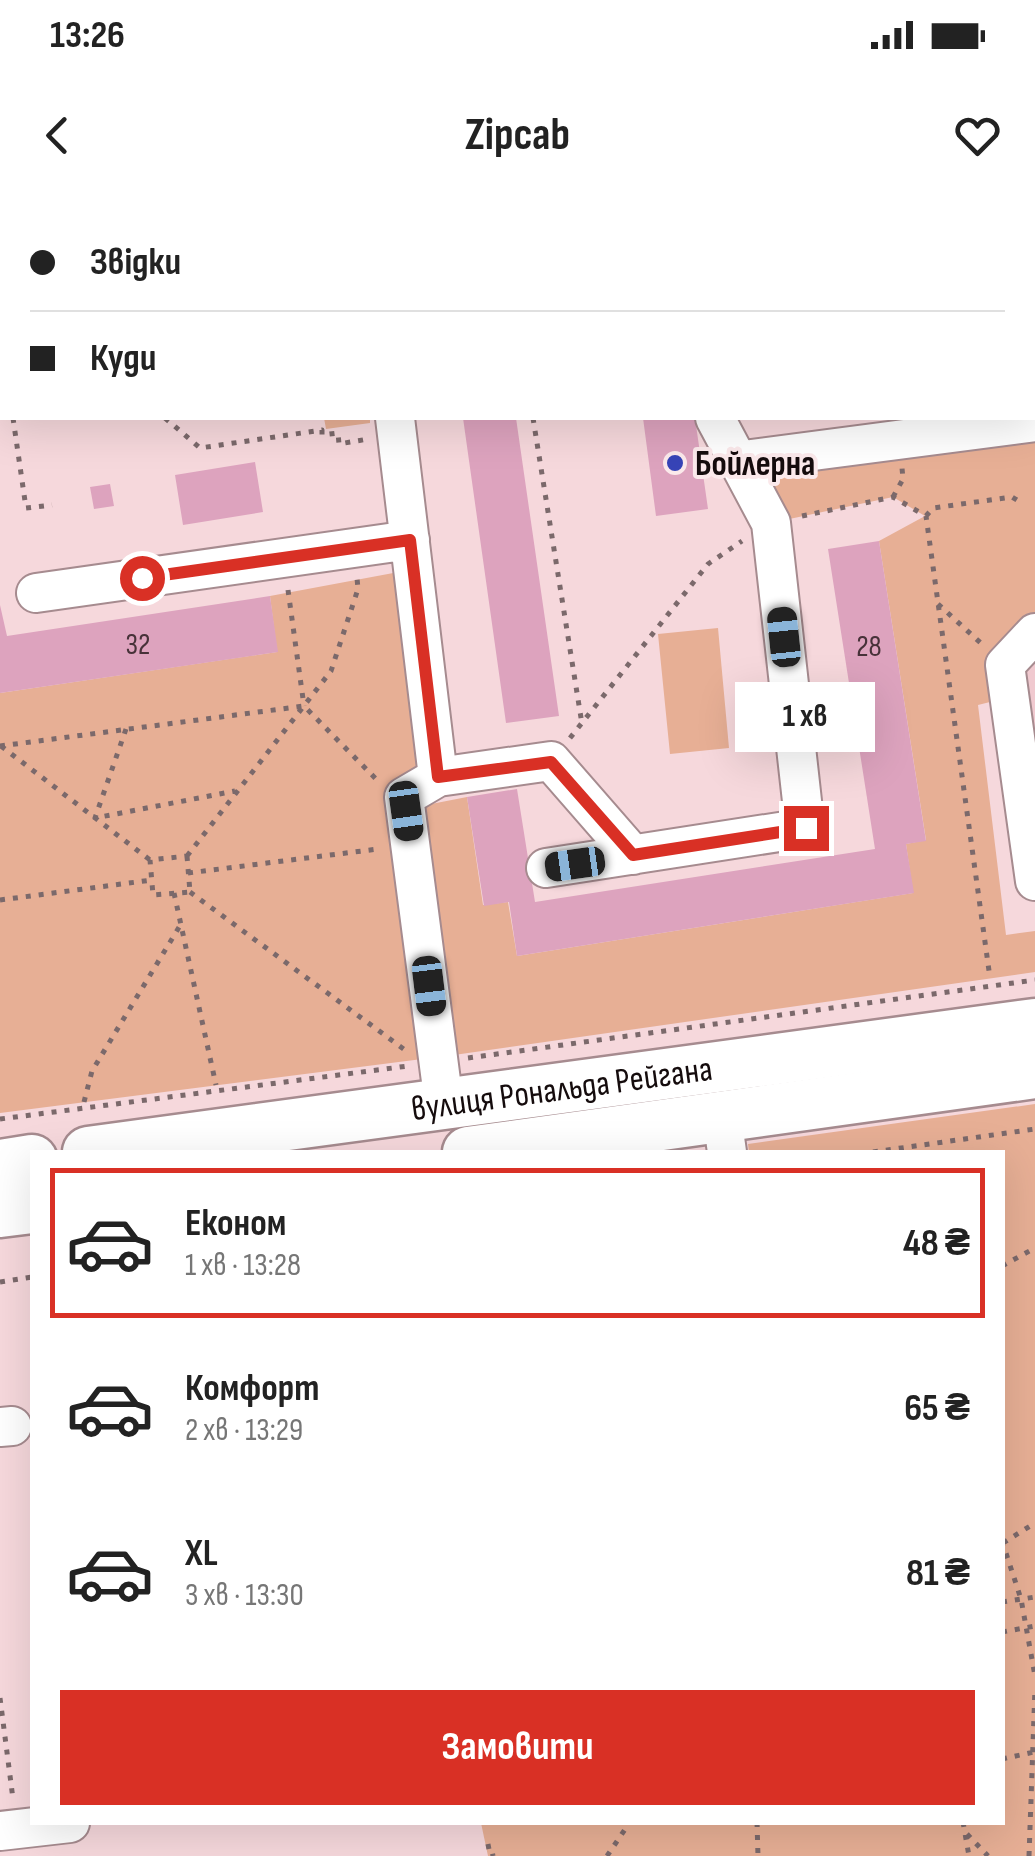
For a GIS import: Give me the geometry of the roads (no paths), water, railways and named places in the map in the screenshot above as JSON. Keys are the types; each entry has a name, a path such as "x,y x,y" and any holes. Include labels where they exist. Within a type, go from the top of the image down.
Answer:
{"main road":[{"name":"вулиця Рональда Рейгана","path":"97,1150 433,1075 1035,1024"},
{"name":"вулиця Рональда Рейгана","path":"498,1150 725,1135 1035,1073"},
{"path":"0,1164 30,1160"},
{"path":"0,1212 30,1208"}],"lane":[{"path":"546,868 806,828 771,523 716,420"},
{"path":"736,462 1035,422"},
{"path":"386,428 410,540 438,777"},
{"path":"36,594 410,540"},
{"path":"1035,633 1005,665 1035,881"},
{"path":"433,1075 404,796 438,777 551,762 633,855"},
{"path":"9,1830 53,1825"}],"place":[{"name":"Бойлерна","path":"675,463"}]}
